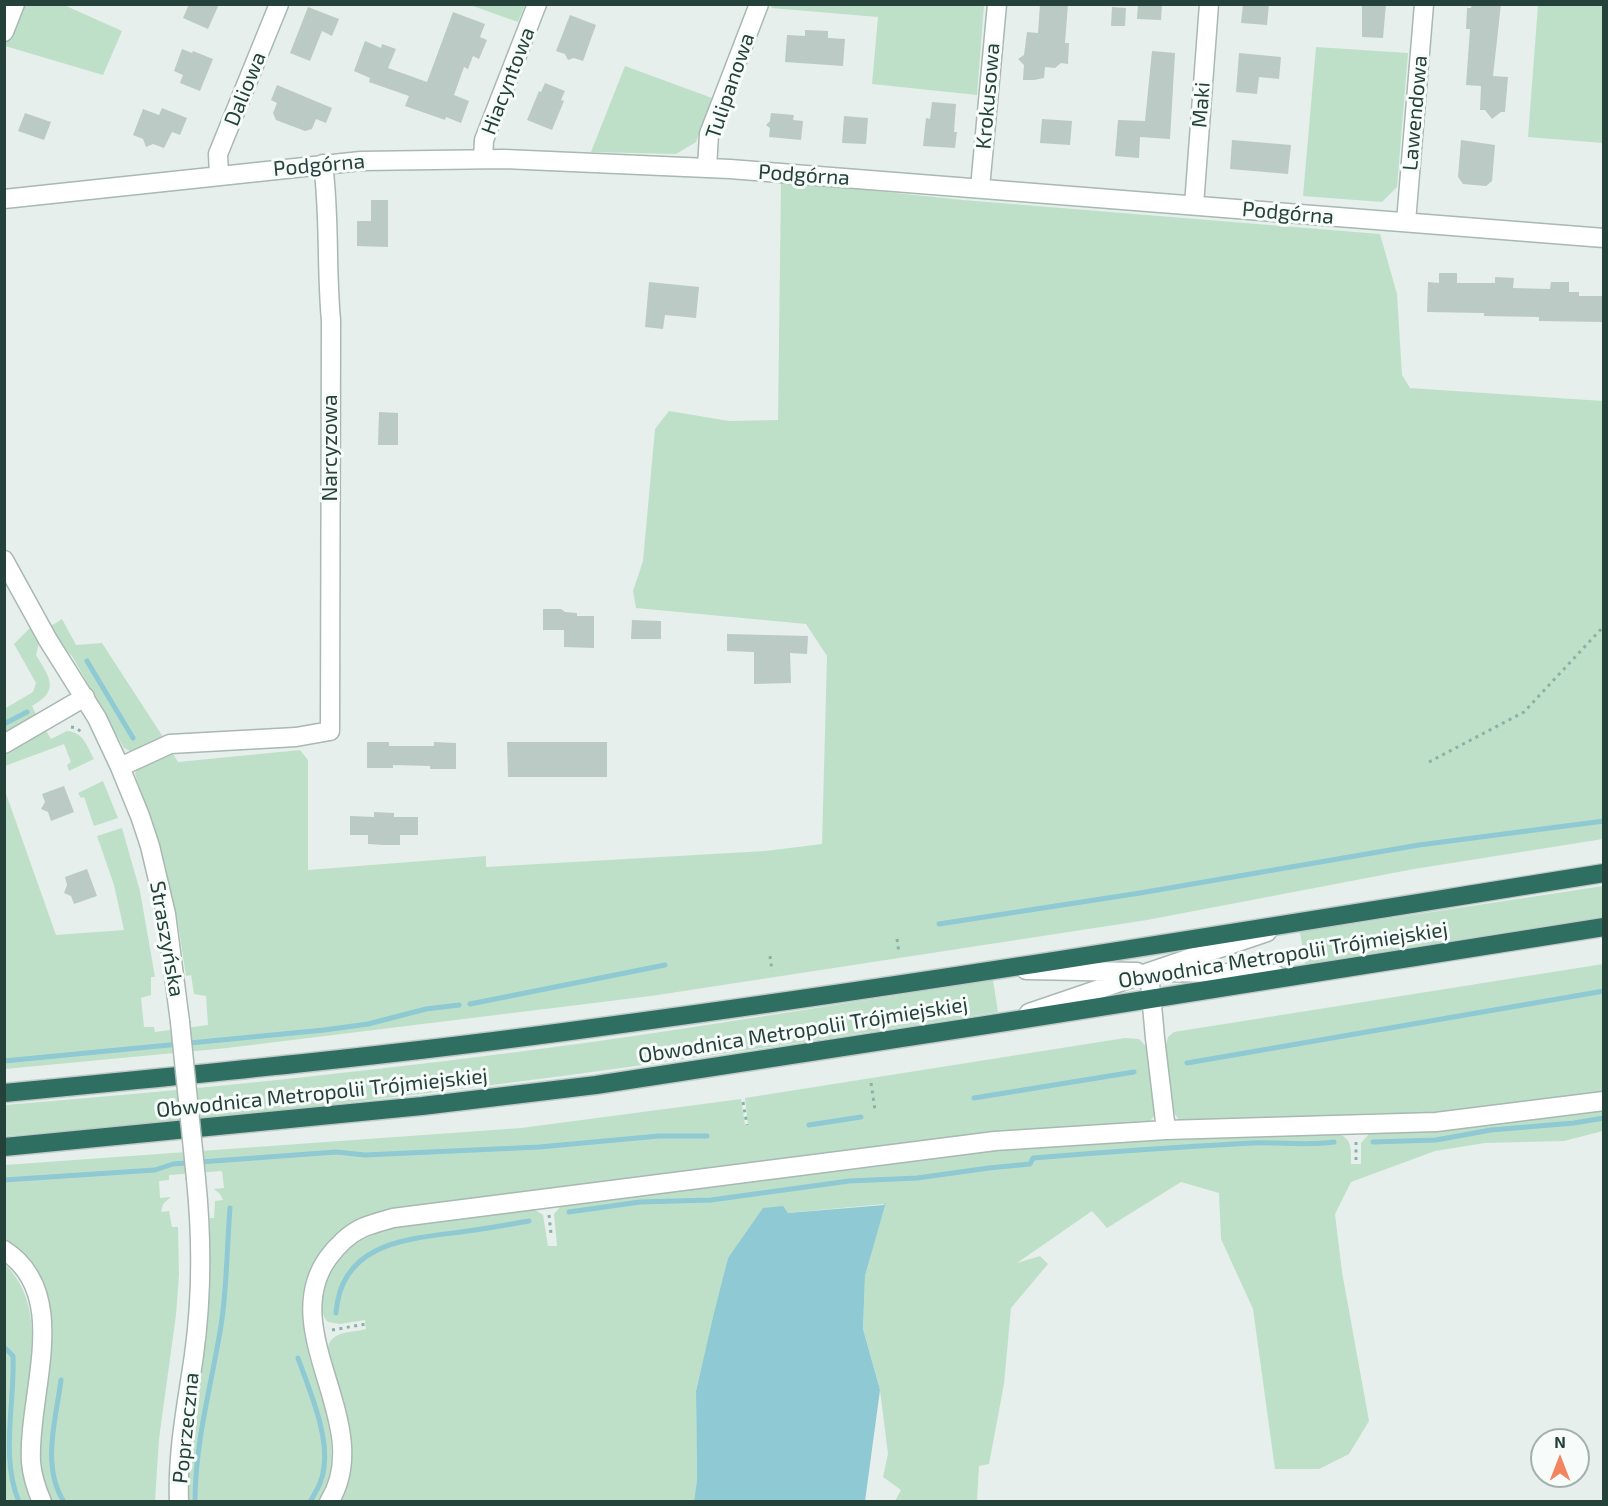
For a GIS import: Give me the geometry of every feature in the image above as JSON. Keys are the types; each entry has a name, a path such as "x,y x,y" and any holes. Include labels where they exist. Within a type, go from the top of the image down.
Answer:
{"highway":[{"name":"Obwodnica Metropolii Trójmiejskiej","path":"4,1093 294,1065 593,1028 1300,922 1604,873"},
{"name":"Obwodnica Metropolii Trójmiejskiej","path":"4,1148 422,1106 596,1085 1604,927"}],"street":[{"path":"4,32 15,4"},
{"name":"Daliowa","path":"219,175 218,154 279,4"},
{"name":"Hiacyntowa","path":"483,159 484,140 537,4"},
{"name":"Tulipanowa","path":"708,168 709,134 759,4"},
{"name":"Krokusowa","path":"980,189 996,4"},
{"name":"Maki","path":"1194,205 1209,4"},
{"name":"Lawendowa","path":"1406,222 1424,4"},
{"name":"Podgórna","path":"4,200 322,164 483,159 708,168 1604,238"},
{"name":"Narcyzowa","path":"120,767 170,744 296,737 330,731 331,320 328,291 326,193 322,164"},
{"name":"Straszyńska","path":"4,560 48,640 85,697 120,767 150,846 166,914 180,1022 200,1224 200,1283 194,1354"},
{"path":"4,744 85,697"},
{"path":"999,1023 1300,922"},
{"path":"991,969 1308,975"},
{"path":"1149,972 1166,1130"},
{"path":"329,1502 337,1490 343,1446 338,1419 318,1350 312,1316 314,1291 322,1266 336,1248 361,1228 393,1218 995,1141 1166,1130 1436,1122 1604,1101"},
{"path":"4,1250 15,1257 33,1278 41,1304 43,1334 32,1428 31,1462 34,1482 42,1502"},
{"name":"Poprzeczna","path":"179,1502 179,1463 184,1410 194,1354"}],"path":[{"path":"1429,762 1524,712 1604,626"},
{"path":"46,719 53,731 67,726 76,728 88,738"},
{"path":"897,939 899,953"},
{"path":"770,956 772,971"},
{"path":"871,1083 875,1110"},
{"path":"743,1102 747,1125"},
{"path":"315,1333 366,1324"}],"green space":[{"path":"525,4 518,22 470,5"},
{"path":"773,4 984,5 977,95 872,84 878,17 771,8"},
{"path":"21,5 64,5 122,31 103,75 5,46"},
{"path":"1538,5 1603,5 1603,143 1528,137"},
{"path":"1316,47 1408,53 1397,187 1382,202 1303,196"},
{"path":"625,66 712,98 696,142 676,154 591,152"},
{"path":"781,181 963,200 1380,234 1397,294 1402,375 1410,388 1603,401 1603,839 1414,869 1147,920 651,996 227,1048 5,1069 4,788 56,935 124,930 114,885 97,836 122,828 140,891 155,977 151,977 151,995 141,998 144,1027 154,1027 155,1032 208,1025 206,996 194,994 191,975 186,976 166,869 135,774 137,767 170,749 178,762 300,750 308,760 308,870 486,856 486,867 765,851 822,844 827,656 806,624 636,608 633,591 643,561 655,429 669,411 729,421 778,420"},
{"path":"47,618 51,626 62,619 76,645 102,643 165,740 132,752 124,748 72,656 54,639 44,620"},
{"path":"32,626 40,639 36,655 48,677 49,689 41,700 32,706 37,716 5,735 4,709 33,692 36,683 14,644"},
{"path":"45,729 51,739 67,731 77,734 84,740 94,759 69,771 67,765 71,762 64,744 5,766 5,752"},
{"path":"103,781 118,818 94,826 84,797 81,798 78,793"},
{"path":"1603,886 1603,917 1305,964 1300,932"},
{"path":"1603,964 1603,1094 1446,1115 1180,1121 1174,1113 1165,1047 1168,1037 1174,1032"},
{"path":"993,980 998,1012 750,1050 502,1084 254,1113 5,1136 5,1105 299,1078 519,1052"},
{"path":"1125,1038 1139,1039 1149,1052 1156,1113 1148,1124 355,1222 323,1248 315,1260 304,1289 302,1320 308,1351 326,1413 331,1443 330,1473 318,1501 186,1501 191,1436 208,1311 210,1218 214,1218 215,1201 223,1200 214,1189 224,1188 222,1171 169,1175 169,1180 159,1181 160,1198 171,1197 163,1204 161,1212 169,1211 172,1227 178,1227 179,1275 176,1315 159,1439 155,1501 52,1502 42,1470 40,1436 50,1364 52,1329 48,1295 34,1265 5,1239 5,1165 521,1128 741,1099 745,1125 748,1125 745,1098"},
{"path":"1603,1108 1603,1131 1564,1141 1485,1143 1435,1151 1351,1182 1335,1214 1342,1272 1369,1421 1349,1454 1319,1469 1275,1469 1253,1309 1221,1239 1219,1193 1181,1182 1107,1228 1092,1211 1017,1263 1040,1256 1048,1264 1011,1308 1004,1384 989,1464 979,1466 977,1501 895,1501 901,1490 883,1477 888,1454 880,1390 863,1329 865,1276 885,1204 787,1213 782,1206 728,1258 696,1391 697,1480 694,1501 341,1501 350,1472 350,1442 345,1412 328,1346 334,1337 366,1329 365,1320 340,1324 328,1322 322,1310 323,1296 333,1268 344,1253 377,1233 396,1227 532,1208 543,1215 548,1246 557,1246 554,1214 562,1205 991,1150 1087,1143 1337,1134 1348,1141 1351,1150 1351,1164 1361,1164 1361,1143 1370,1133 1456,1129"},
{"path":"4,1263 19,1283 28,1304 32,1327 32,1351 21,1447 23,1475 30,1501 5,1501"}],"water":[{"path":"886,1202 865,1276 863,1329 880,1390 865,1501 694,1501 697,1480 696,1391 728,1258 763,1208 783,1206 788,1213 884,1205"}],"building":[{"path":"189,4 219,4 208,29 183,18"},
{"path":"1040,4 1068,4 1065,43 1069,43 1068,64 1061,63 1055,68 1045,67 1044,78 1023,80 1024,65 1018,59 1024,55 1027,32 1038,33"},
{"path":"1138,4 1162,4 1161,20 1137,19"},
{"path":"1243,4 1269,4 1267,25 1241,23"},
{"path":"1362,4 1386,4 1383,38 1362,37"},
{"path":"1472,4 1501,4 1493,76 1508,77 1505,112 1501,112 1492,119 1485,110 1480,110 1481,86 1466,85 1470,29 1466,29 1467,8 1471,8"},
{"path":"308,7 339,19 332,36 322,31 310,61 290,53"},
{"path":"1112,7 1126,8 1125,26 1111,26"},
{"path":"453,12 485,24 480,37 487,40 479,59 473,56 468,69 464,67 454,95 469,101 461,123 405,106 409,96 369,82 370,78 354,71 365,41 381,48 382,44 396,49 388,68 427,82"},
{"path":"570,15 596,25 583,61 574,58 568,60 565,54 556,51"},
{"path":"805,30 828,31 828,38 845,39 843,66 785,62 787,35 805,36"},
{"path":"182,49 213,59 200,91 180,83 183,75 174,71"},
{"path":"1152,51 1175,53 1170,139 1140,137 1139,158 1115,156 1118,120 1145,121"},
{"path":"1239,53 1281,57 1279,79 1259,77 1257,94 1236,92"},
{"path":"545,83 565,91 561,100 564,101 552,130 527,120 539,91 541,92"},
{"path":"277,85 332,108 326,123 316,119 312,129 305,131 276,120 273,113 277,103 271,100"},
{"path":"932,102 956,104 955,148 923,146 926,118 930,119"},
{"path":"162,108 187,118 180,135 172,132 164,148 153,144 146,147 143,139 133,135 143,109 159,115"},
{"path":"25,113 51,122 44,140 18,131"},
{"path":"771,113 794,115 793,120 803,121 801,140 769,137 770,128 766,125 770,121"},
{"path":"844,116 868,118 866,144 842,143"},
{"path":"1042,119 1072,121 1070,145 1040,143"},
{"path":"1232,140 1291,145 1288,174 1230,169"},
{"path":"1461,140 1495,145 1492,181 1486,186 1463,184 1458,177"},
{"path":"371,200 388,200 388,247 357,246 357,221 371,221"},
{"path":"1439,273 1457,273 1457,283 1495,283 1495,277 1514,278 1513,288 1550,289 1551,282 1569,282 1569,292 1579,292 1579,296 1604,296 1604,322 1539,321 1539,317 1427,312 1428,282 1439,283"},
{"path":"649,282 699,287 696,318 665,315 663,329 645,327"},
{"path":"379,412 398,413 398,445 378,445"},
{"path":"543,609 561,609 565,612 577,613 577,616 594,616 594,648 564,647 564,630 543,630"},
{"path":"632,620 661,621 661,639 631,639"},
{"path":"727,634 808,636 807,654 790,653 791,683 754,684 754,652 727,651"},
{"path":"367,742 389,742 389,746 434,746 434,742 456,743 456,769 393,765 393,768 367,768"},
{"path":"507,742 607,742 607,777 508,777"},
{"path":"64,786 74,812 51,821 48,812 41,809 45,802 42,794"},
{"path":"374,812 394,813 394,817 418,817 418,835 400,835 400,845 383,845 368,844 368,835 350,835 350,816 374,817"},
{"path":"87,869 97,896 74,904 71,896 64,893 67,885 65,877"}],"waterway":[{"path":"87,661 133,738"},
{"path":"4,724 27,712"},
{"path":"939,924 1140,893 1419,845 1604,821"},
{"path":"470,1004 665,965"},
{"path":"1187,1063 1604,991"},
{"path":"4,1061 324,1030 368,1024 426,1009 459,1005"},
{"path":"974,1098 1134,1072"},
{"path":"809,1125 861,1117"},
{"path":"1373,1142 1436,1140 1491,1130 1574,1123 1604,1118"},
{"path":"4,1180 155,1170 173,1164 336,1152 365,1155 539,1147 659,1136 707,1136"},
{"path":"569,1212 640,1202 711,1200 849,1181 917,1178 1030,1164 1033,1158 1252,1143 1334,1142"},
{"path":"195,1502 201,1432 224,1305 230,1208"},
{"path":"336,1313 341,1290 350,1272 363,1258 380,1249 419,1238 529,1221"},
{"path":"4,1347 13,1356 9,1448 13,1485 19,1502"},
{"path":"298,1358 317,1412 324,1441 322,1476 310,1502"},
{"path":"61,1380 52,1442 52,1458 57,1488 64,1502"}]}
